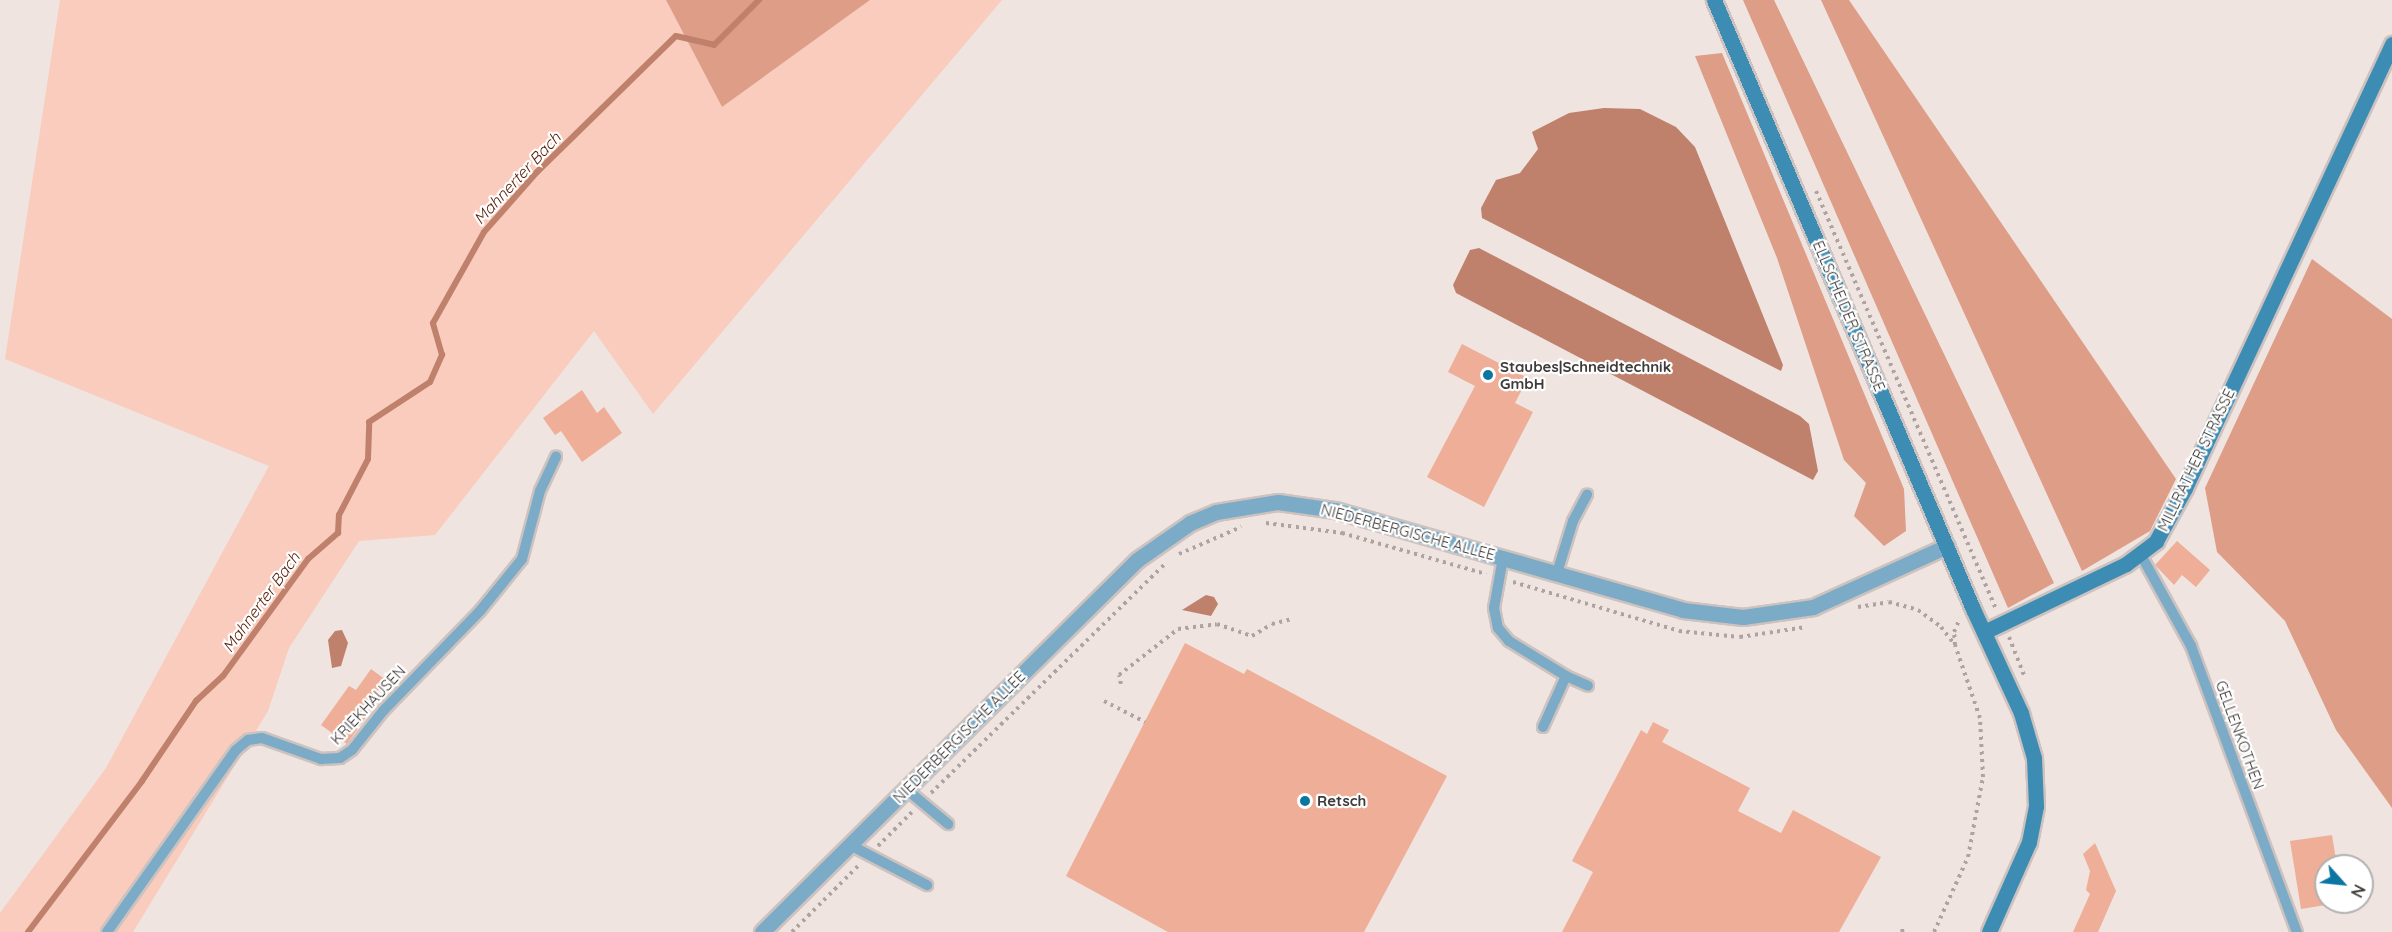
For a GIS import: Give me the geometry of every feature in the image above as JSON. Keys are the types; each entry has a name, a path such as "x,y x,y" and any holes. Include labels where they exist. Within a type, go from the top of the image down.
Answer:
{"main road":[{"name":"ELLSCHEIDER STRASSE","path":"1714,0 1984,632"},
{"name":"MILLRATHER STRASSE","path":"1984,632 2126,564 2141,555 2156,541 2170,518 2392,44"},
{"path":"1984,632 2022,713 2037,782 2029,842 1989,932"}],"street":[{"name":"NIEDERBERGISCHE ALLEE","path":"762,932 1137,560 1190,523 1216,512 1278,502 1324,508 1683,610 1743,617 1773,616 1813,607 1947,546"}],"lane":[{"name":"KRIEKHAUSEN","path":"107,932 236,750 248,740 262,738 321,759 340,758 352,750 383,711 480,611 522,559 540,491 556,457"},
{"path":"1557,573 1573,521 1587,495"},
{"name":"GELLENKOTHEN","path":"2141,555 2191,646 2297,932"},
{"path":"1503,558 1494,608 1498,628 1509,641 1566,676 1588,686"},
{"path":"1542,727 1566,676"},
{"path":"906,789 920,804 948,824"},
{"path":"850,845 927,885"}],"path":[{"path":"1814,186 2003,623"},
{"path":"1255,525 1305,525 1342,533 1679,631 1740,637 1808,626"},
{"path":"792,932 1159,568 1197,543 1246,526"},
{"path":"1955,645 1957,623 1974,609 1992,601"},
{"path":"1850,611 1874,603 1902,604 1931,618 1955,645 1980,718 1983,777 1968,857 1934,932"},
{"path":"1121,684 1119,675 1178,629 1217,624 1252,636 1272,624 1292,619"},
{"path":"1104,701 1145,722"}],"shaded area":[{"path":"60,0 666,0 722,107 870,0 1002,0 653,414 594,331 435,535 359,541 289,648 268,711 133,932 0,932 0,913 106,768 269,466 5,359"},
{"path":"666,0 870,0 722,107"},
{"path":"1743,0 1774,0 2054,583 2008,608"},
{"path":"1821,0 1849,0 2176,479 2150,531 2082,571"},
{"path":"1722,53 1904,489 1906,531 1884,546 1854,516 1866,483 1844,460 1777,258 1695,56"},
{"path":"1604,108 1640,109 1676,127 1695,147 1783,365 1781,371 1482,218 1481,208 1496,180 1520,173 1538,149 1532,132 1569,113"},
{"path":"1479,248 1800,416 1809,424 1818,471 1813,480 1456,293 1453,285 1470,250"},
{"path":"2312,259 2392,319 2392,808 2336,730 2285,621 2217,552 2205,488"},
{"path":"1206,595 1214,597 1218,604 1211,616 1182,610"},
{"path":"342,630 348,643 341,666 332,668 328,640 335,631"}],"building":[{"path":"1462,344 1528,378 1515,403 1533,412 1484,507 1427,477 1475,386 1448,372"},
{"path":"582,390 597,413 604,407 622,433 582,462 561,431 555,435 543,418"},
{"path":"2177,541 2210,570 2196,587 2182,575 2174,585 2155,565"},
{"name":"Retsch","path":"1185,643 1244,674 1247,669 1447,776 1364,932 1168,932 1066,876"},
{"path":"371,669 386,680 364,709 369,713 347,744 321,725 349,686 356,690"},
{"path":"1653,722 1669,730 1662,742 1750,788 1738,811 1781,833 1793,810 1881,857 1839,932 1562,932 1593,872 1572,861 1641,730 1647,734"},
{"path":"2332,835 2335,854 2314,854 2314,907 2301,909 2290,841"},
{"path":"2095,843 2116,891 2098,932 2073,932 2090,894 2086,890 2090,871 2083,854"}],"waterway":[{"name":"Mahnerter Bach","path":"28,932 142,781 196,701 223,676 308,559 338,533 339,515 368,459 369,422 430,382 442,355 433,323 484,232 537,172 676,36 714,45 759,0"}],"place":[{"name":"Staubes|Schneidtechnik GmbH","path":"1488,375"},
{"name":"Retsch","path":"1305,801"}]}
